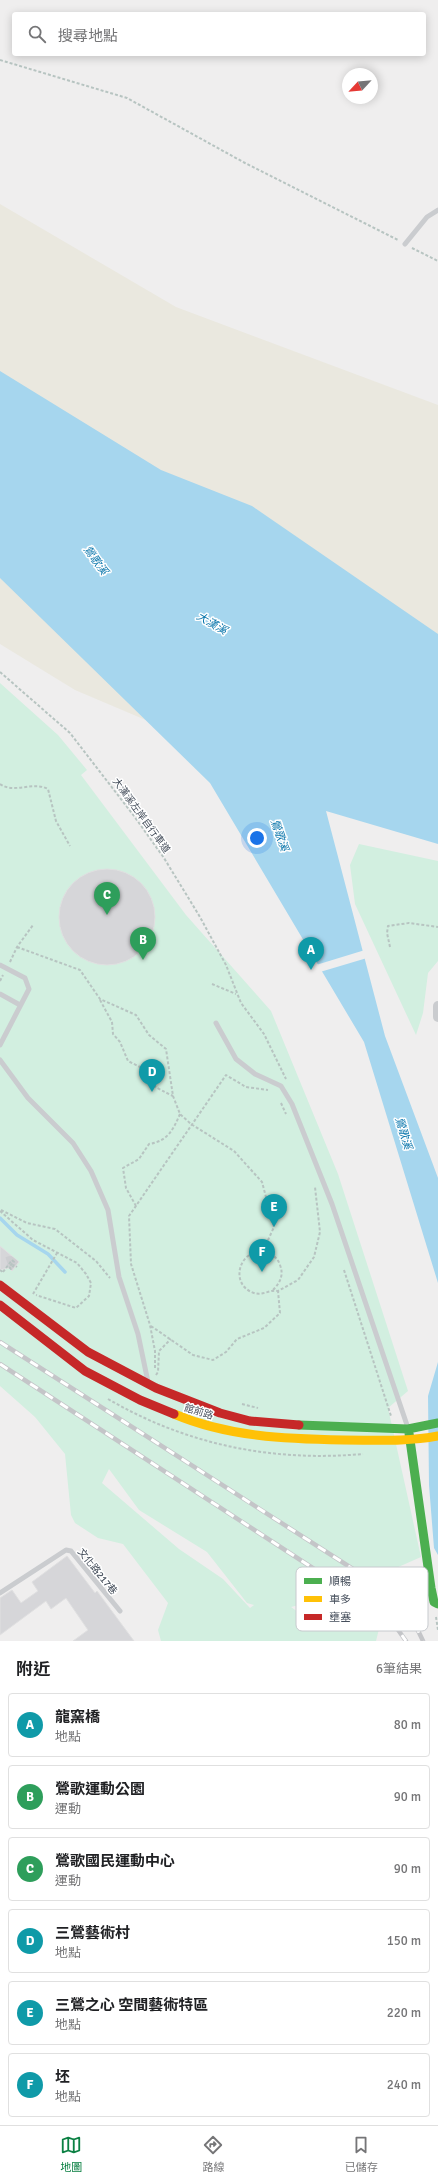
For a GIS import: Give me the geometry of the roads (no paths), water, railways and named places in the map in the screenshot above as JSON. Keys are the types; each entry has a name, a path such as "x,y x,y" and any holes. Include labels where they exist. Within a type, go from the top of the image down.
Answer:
{"street":[{"path":"438,1006 438,1017"},
{"name":"館前路","path":"0,1285 88,1352 220,1413 250,1421 287,1425 408,1429 438,1423"},
{"name":"館前路","path":"0,1305 85,1371 140,1400 183,1418 233,1432 284,1439 410,1441 438,1436"},
{"path":"408,1429 431,1588 434,1602 438,1604"}],"lane":[{"path":"405,244 427,217 438,210"},
{"path":"0,965 25,978 29,989 0,1045"},
{"path":"0,994 20,1005"},
{"path":"216,1023 236,1059 255,1074 281,1086 292,1104 332,1204 408,1429"},
{"path":"0,1060 28,1098 73,1143 91,1171 108,1210 119,1277 138,1334 146,1373 151,1381"},
{"name":"文化路217巷","path":"0,1593 66,1550 71,1551 120,1611"}],"water":[{"path":"0,371 161,470 252,506 438,634 438,844 326,811 385,1036 438,1178 438,1283 364,1042 210,783 0,578"},
{"path":"438,1362 438,1555 434,1548 429,1485 428,1396"}],"waterway":[{"path":"0,1218 17,1235 48,1254 65,1272"}],"tunnel":[{"path":"7,1262 10,1261 17,1267"}],"railway":[{"path":"0,1342 350,1567"},
{"path":"0,1364 311,1567"},
{"path":"399,1631 406,1641"},
{"path":"418,1631 423,1641"}],"place":[{"name":"鶯歌國民運動中心","path":"107,915"},
{"name":"鶯歌運動公園","path":"143,960"},
{"name":"龍窯橋","path":"311,970"},
{"name":"三鶯藝術村","path":"152,1092"},
{"name":"三鶯之心 空間藝術特區","path":"274,1227"},
{"name":"坯","path":"262,1272"}],"water label":[{"name":"鶯歌溪","path":"96,560"},
{"name":"大漢溪","path":"212,623"},
{"name":"鶯歌溪","path":"280,835"},
{"name":"鶯歌溪","path":"404,1133"}]}
